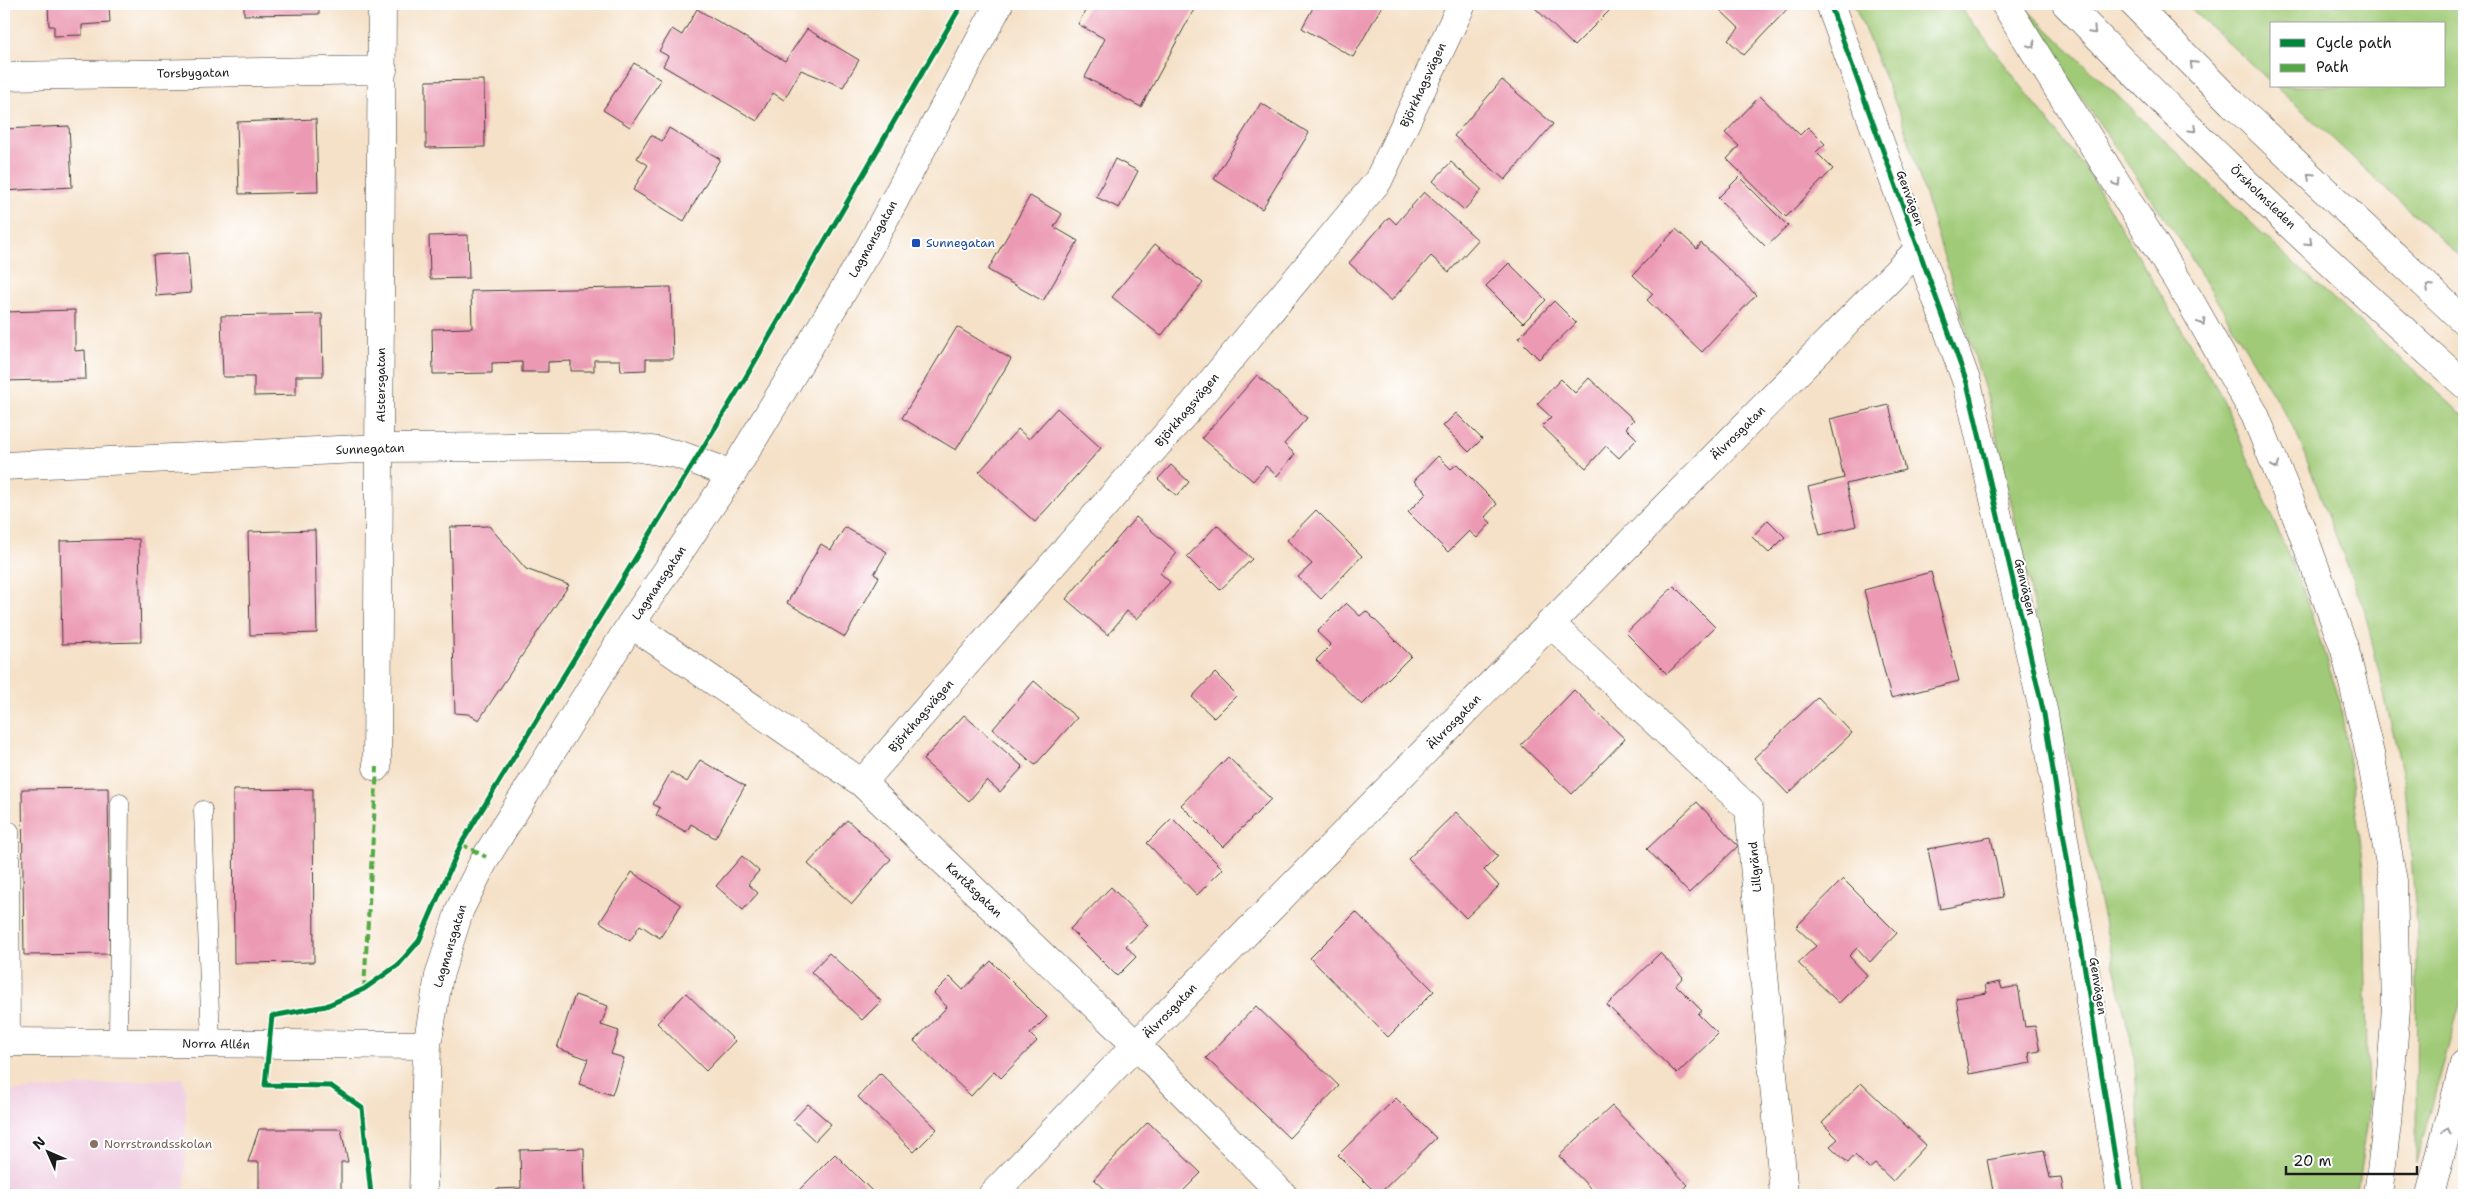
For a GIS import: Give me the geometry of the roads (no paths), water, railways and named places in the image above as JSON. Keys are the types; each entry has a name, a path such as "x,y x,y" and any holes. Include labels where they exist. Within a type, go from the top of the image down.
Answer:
{"street":[{"name":"Alstersgatan","path":"377,767 381,448 382,4"},
{"name":"Lagmansgatan","path":"423,1195 427,1045 438,976 460,909 486,857 631,624 732,474 869,248 999,4"},
{"name":"Björkhagsvägen","path":"862,783 1193,404 1378,181 1462,4"},
{"name":"Genvägen","path":"1830,4 1967,383 2044,714 2121,1195"},
{"path":"2005,4 2184,291 2255,415 2298,523 2345,650 2371,758 2393,881 2396,1008 2387,1124 2378,1195"},
{"name":"Örsholmsleden","path":"2066,4 2120,59 2323,255 2456,377"},
{"path":"2134,4 2232,103 2464,321"},
{"name":"Torsbygatan","path":"4,76 383,70"},
{"name":"Älvrosgatan","path":"992,1195 1136,1045 1918,250"},
{"name":"Sunnegatan","path":"4,466 381,448 626,446 677,454 732,474"},
{"name":"Lillgränd","path":"1550,623 1750,809 1784,1195"},
{"name":"Kartåsgatan","path":"631,624 862,783 1136,1045 1284,1195"},
{"name":"Norra Allén","path":"7,1042 427,1045"},
{"path":"2430,1195 2464,1064"}],"lane":[{"path":"118,1043 120,803"},
{"path":"203,810 211,1044"},
{"path":"4,830 10,831 7,1042"}],"place":[{"name":"Sunnegatan","path":"916,243"},
{"name":"Norrstrandsskolan","path":"94,1144"}]}
